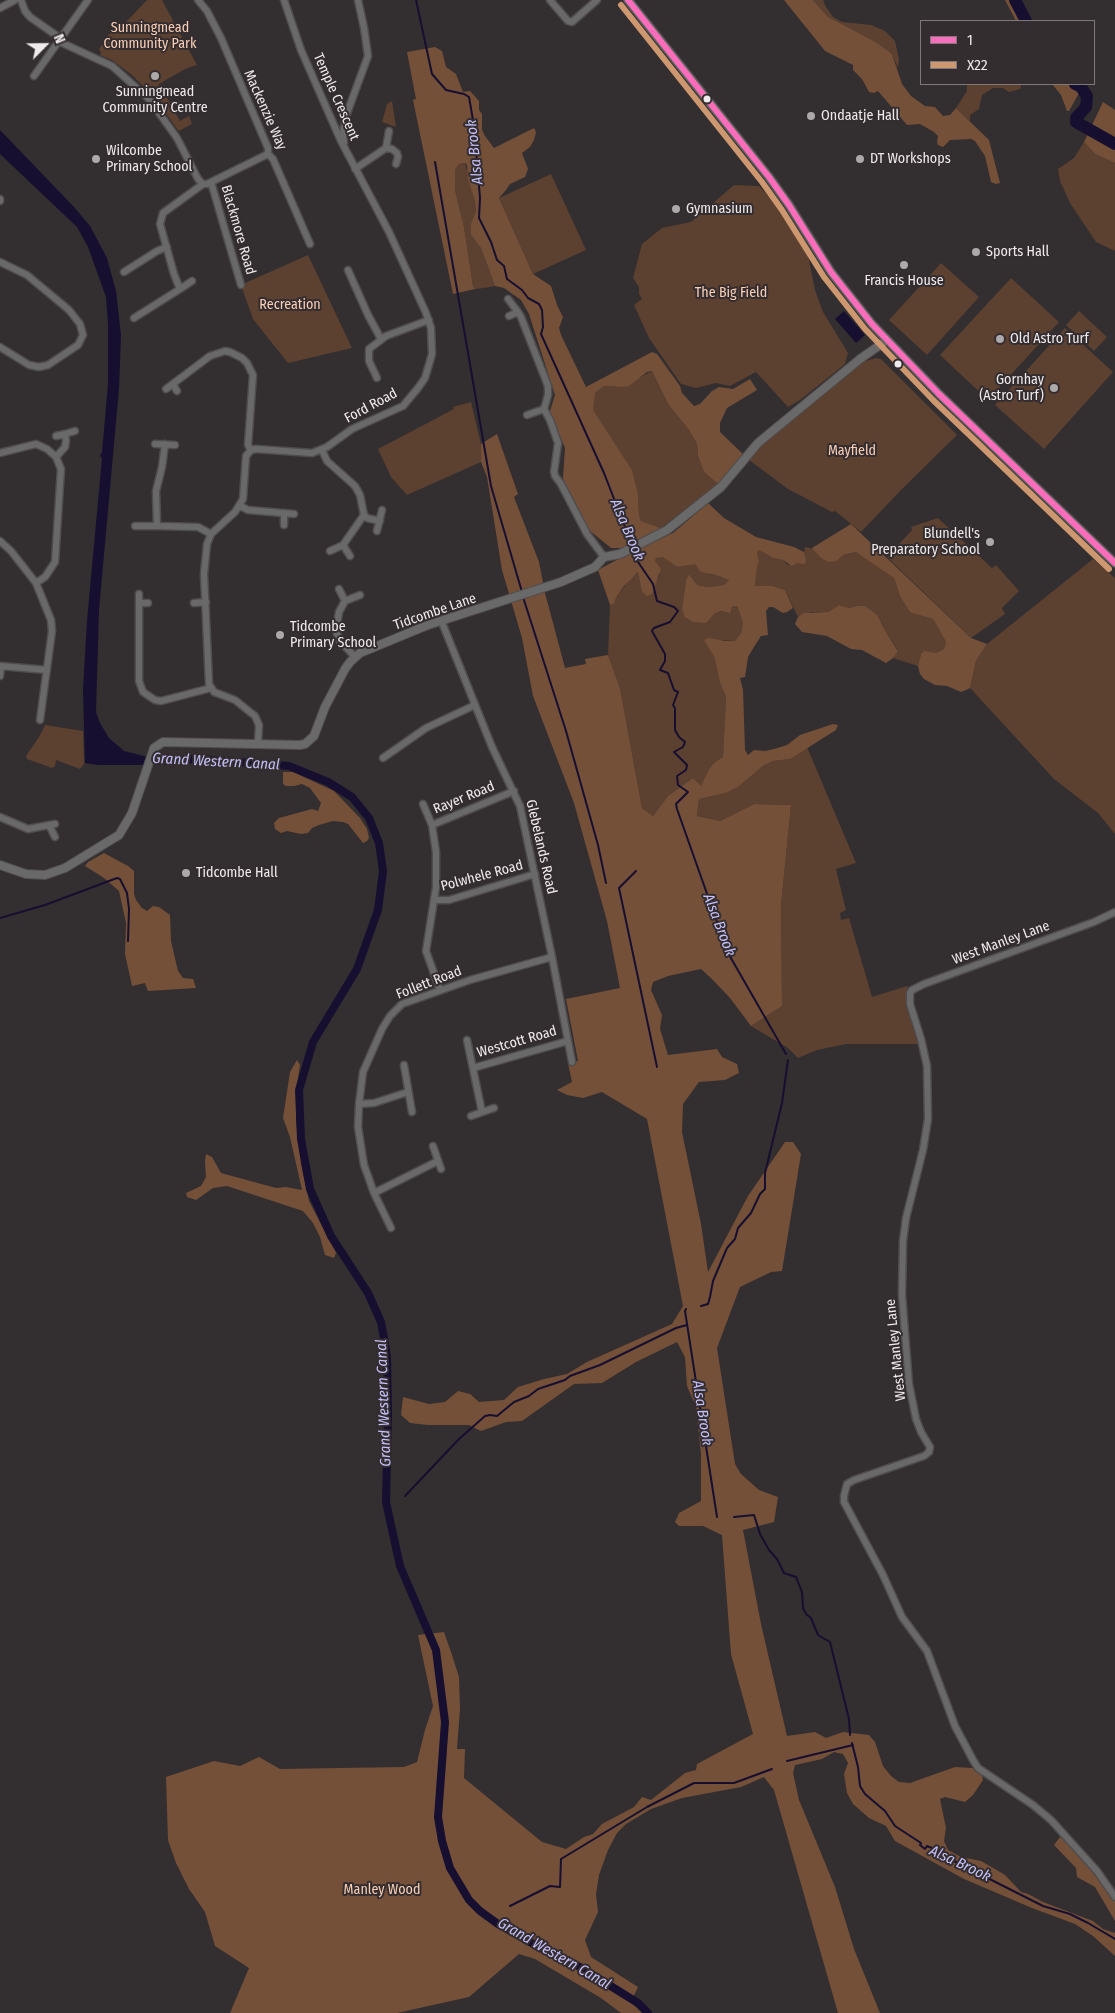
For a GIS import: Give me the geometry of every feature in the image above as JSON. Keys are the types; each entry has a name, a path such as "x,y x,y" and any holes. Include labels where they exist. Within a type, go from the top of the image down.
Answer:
{"street":[{"path":"0,8 15,0"},
{"path":"21,0 25,11 30,17 59,40 112,66 149,99 177,138 198,179 203,184 162,213 160,224 180,289"},
{"path":"34,76 88,0"},
{"name":"Mackenzie Way","path":"198,0 207,11 221,38 268,148 268,154 273,159 310,244"},
{"name":"Temple Crescent","path":"284,0 301,50 345,148 372,201"},
{"path":"345,148 343,135 346,116 368,56 358,0"},
{"path":"550,0 568,21 572,22 598,0"},
{"path":"628,0 769,177 836,280 887,340 1021,475 1115,563"},
{"path":"331,117 337,120 346,116"},
{"path":"386,148 389,131"},
{"path":"355,169 386,148 392,149 397,153 396,164"},
{"name":"Blackmore Road","path":"203,184 211,182 268,154"},
{"name":"Blackmore Road","path":"211,182 241,285"},
{"name":"Ford Road","path":"322,450 352,429 403,406 425,378 432,354 432,335 429,320 389,232 372,201"},
{"path":"305,232 312,229"},
{"path":"124,272 157,251 167,248"},
{"path":"0,262 28,275 69,310 82,330 82,340 48,365 39,368 0,347"},
{"path":"348,270 368,315 382,339"},
{"path":"134,318 139,311 192,282"},
{"path":"508,299 524,322 548,386 548,395 544,409 558,444 554,467 555,476 587,534 604,557"},
{"path":"509,316 518,312"},
{"path":"377,378 368,361 368,352 382,339 429,320"},
{"name":"Tidcombe Lane","path":"0,865 26,874 45,875 65,868 119,835 132,813 152,754 158,745 169,741 300,745 309,741 314,736 338,680 355,657 441,620 535,591 595,566 604,557 620,554 667,530 710,496 764,438 860,359 887,340"},
{"path":"166,389 210,356 225,348 242,358 253,375 248,445 251,450"},
{"path":"173,384 177,391"},
{"path":"527,415 544,409"},
{"path":"56,436 75,431"},
{"path":"56,458 65,447 65,434"},
{"path":"0,452 36,444 46,449 56,458 62,469 55,562 45,577 36,583"},
{"path":"155,444 174,444"},
{"path":"156,526 156,490 165,444"},
{"path":"258,744 259,725 255,716 235,700 214,692 209,684 204,574 207,544 211,534 240,506 246,456 251,450 256,449 312,453 322,450 327,460 355,486 360,495 364,515 380,521"},
{"path":"240,506 248,510 294,514"},
{"path":"377,531 382,510"},
{"path":"284,513 284,525"},
{"path":"330,551 343,544 364,515"},
{"path":"134,526 198,527 211,534"},
{"path":"0,541 11,551 36,583 48,610 52,631 40,720"},
{"path":"343,544 350,556"},
{"path":"339,589 345,601"},
{"path":"139,594 139,681 144,692 149,697 161,701 211,688"},
{"path":"355,657 340,641 336,630 339,612 345,601 360,596"},
{"path":"194,603 206,602"},
{"path":"139,603 148,603"},
{"name":"Glebelands Road","path":"441,620 495,754 520,806 572,1062"},
{"path":"0,676 1,666 47,670"},
{"path":"383,758 426,728 475,705"},
{"path":"33,708 42,709"},
{"name":"Rayer Road","path":"440,990 426,951 435,900 437,873 432,825 514,791"},
{"path":"422,804 432,825"},
{"path":"0,816 28,829 52,825 55,837"},
{"name":"Polwhele Road","path":"435,900 449,900 535,874"},
{"name":"West Manley Lane","path":"1115,912 1085,925 924,984 910,993 910,1004 927,1066 928,1119 924,1150 906,1218 903,1241 902,1295 909,1384 916,1419 930,1447 929,1452 924,1456 854,1480 847,1484 844,1496 844,1502 883,1575 902,1616 927,1651 955,1726 978,1768 1033,1805 1051,1820 1097,1871 1115,1897"},
{"name":"Follett Road","path":"391,1228 374,1193 361,1150 358,1127 363,1072 367,1060 390,1016 402,1004 440,990 552,957"},
{"name":"Westcott Road","path":"467,1040 482,1112"},
{"name":"Westcott Road","path":"473,1068 568,1041"},
{"path":"404,1065 412,1112"},
{"path":"359,1104 374,1102 408,1092"},
{"path":"471,1116 494,1108"},
{"path":"433,1146 441,1169"},
{"path":"374,1193 438,1161"}],"green space":[{"name":"Sunningmead Community Park","path":"147,0 162,0 197,65 185,69 159,84 155,98 132,75 112,60 100,55 101,52 99,50 106,37 127,21"},
{"path":"784,0 813,0 828,17 877,43 892,54 902,84 911,96 925,106 935,107 943,116 950,115 956,108 989,140 1000,183 991,182 985,156 975,141 971,139 950,140 943,147 938,145 938,136 934,132 920,124 907,125 878,91 874,93 869,92 862,79 853,70 853,65 825,51"},
{"path":"813,0 823,0 833,17 842,22 871,25 885,31 895,41 899,59 898,68 892,54 828,17"},
{"path":"1005,0 1012,0 1023,20 1015,20"},
{"path":"435,47 442,51 446,67 456,74 463,92 470,91 479,101 479,110 482,114 482,130 494,148 534,128 536,132 530,147 522,153 528,169 525,177 510,184 499,198 533,274 551,286 563,317 559,328 561,335 586,387 652,352 657,354 680,386 682,393 694,406 700,404 712,391 719,387 733,389 750,379 757,390 727,408 720,423 720,432 744,455 718,484 704,472 698,456 697,444 689,430 668,404 652,371 647,372 629,386 604,386 595,393 593,410 632,470 638,493 641,521 661,528 622,548 611,548 589,530 563,479 565,448 550,411 555,395 529,314 521,300 504,288 495,286 481,248 471,235 471,224 476,211 468,179 467,165 465,163 459,164 455,170 455,190 475,289 453,294 413,100 416,99 407,52"},
{"path":"160,85 180,121 189,116 192,124 179,131 177,129 156,99"},
{"path":"967,85 1022,85 1020,89 1009,92 1003,88 993,88 982,95 979,109 970,115 970,121 956,108 967,91"},
{"path":"1053,85 1070,85 1079,93 1069,111 1067,111 1061,95"},
{"path":"392,101 396,127 382,122 387,104"},
{"path":"1103,102 1115,110 1115,163 1095,154 1084,142"},
{"path":"1084,142 1095,154 1115,163 1115,251 1096,242 1070,203 1060,181 1058,169 1074,158"},
{"path":"465,163 476,211 471,235 481,248 495,286 475,289 473,286 464,227 455,190 455,170 459,164"},
{"path":"551,174 586,250 533,274 499,198"},
{"name":"The Big Field","path":"734,185 759,186 774,202 808,255 815,290 823,312 848,353 845,364 800,400 788,407 756,372 730,386 716,383 696,388 681,384 649,338 634,305 642,299 639,294 639,287 633,278 642,244 662,228 691,222"},
{"name":"Recreation","path":"308,255 352,348 288,363 253,319 243,291 243,284"},
{"path":"941,263 979,297 927,355 889,320"},
{"name":"Old Astro Turf","path":"1011,278 1059,322 988,400 940,355"},
{"path":"1079,311 1107,337 1094,351 1066,325"},
{"name":"Gornhay (Astro Turf)","path":"1065,328 1113,372 1044,449 995,405"},
{"name":"Mayfield","path":"876,358 881,359 957,435 861,532 835,511 832,512 788,489 749,460 761,445 862,362"},
{"path":"652,371 668,404 689,430 697,444 698,456 704,472 718,484 661,528 641,521 638,493 632,470 592,410 595,393 604,386 621,387"},
{"path":"471,402 481,444 481,462 407,495 391,477 378,449 454,409 453,407"},
{"name":"Manley Wood","path":"497,434 518,494 514,497 539,562 545,593 565,668 586,664 585,659 608,655 620,688 642,808 653,816 668,796 693,778 701,786 709,769 723,757 726,697 720,683 714,656 704,640 709,638 735,641 741,633 743,623 737,606 732,607 730,613 721,611 714,614 706,623 693,622 685,617 682,609 686,580 689,574 697,585 708,587 724,585 729,580 701,572 695,564 677,567 663,557 656,558 655,561 661,569 652,594 647,596 642,591 638,572 624,586 614,604 610,605 598,570 637,549 673,533 708,503 724,518 756,537 794,547 804,552 805,564 797,563 792,566 759,550 757,553 759,562 755,586 773,586 785,590 793,608 783,613 773,607 769,607 766,611 768,635 761,636 748,657 745,677 740,678 743,690 745,750 748,755 754,750 765,751 774,749 787,745 800,735 833,724 838,725 836,730 790,759 773,761 763,766 738,787 726,793 699,799 697,816 720,821 754,804 791,805 781,905 782,1006 751,1026 730,998 701,969 668,976 653,982 651,990 662,1015 660,1029 668,1055 717,1049 722,1057 737,1064 739,1073 725,1080 699,1082 683,1104 682,1132 701,1224 708,1272 748,1196 785,1142 793,1142 801,1154 782,1271 771,1272 740,1287 717,1348 735,1464 741,1474 759,1490 778,1497 774,1522 743,1530 761,1624 787,1736 815,1732 826,1738 843,1732 869,1735 875,1742 883,1766 899,1782 910,1783 955,1767 973,1768 982,1775 983,1780 973,1795 965,1802 945,1797 940,1799 946,1828 944,1841 948,1850 961,1857 981,1861 995,1869 1005,1875 1021,1892 1093,1921 1103,1929 1115,1933 1115,1956 1093,1936 1075,1924 964,1879 895,1841 886,1826 869,1818 853,1804 847,1793 844,1774 848,1763 843,1754 834,1752 822,1759 795,1765 793,1773 799,1800 835,1887 854,1949 880,2013 838,2013 774,1790 764,1777 741,1787 682,1798 651,1809 626,1824 617,1833 608,1850 599,1875 596,1894 598,1912 585,1940 591,1957 638,1987 631,2002 642,2013 621,2013 601,1998 535,1959 519,1954 469,1997 397,2013 230,2013 249,1968 215,1946 205,1912 189,1889 176,1863 168,1840 166,1777 214,1761 240,1766 259,1757 280,1769 404,1767 417,1762 433,1706 418,1635 444,1632 452,1655 459,1677 460,1709 457,1749 465,1749 464,1778 542,1842 566,1849 584,1837 593,1834 602,1824 634,1807 642,1797 651,1800 685,1773 696,1770 697,1764 753,1734 731,1654 722,1535 703,1526 679,1526 675,1522 679,1513 701,1501 701,1454 696,1407 687,1386 685,1357 677,1342 636,1362 602,1383 574,1384 522,1421 506,1422 481,1431 469,1425 410,1423 401,1415 403,1397 429,1404 445,1402 458,1391 470,1394 479,1402 504,1400 518,1387 567,1374 587,1362 672,1324 683,1306 647,1119 602,1092 583,1098 567,1095 557,1090 572,1082 568,1063 578,1061 566,999 620,988 607,921 574,803 533,696 522,638 502,570 487,477 481,462 481,444"},
{"path":"938,518 992,568 996,565 1019,591 1002,608 1005,614 971,638 887,557 912,530 911,527"},
{"path":"851,524 971,638 987,644 976,661 970,688 961,692 947,686 935,685 924,679 920,674 918,666 921,654 924,651 936,653 944,649 946,642 933,619 910,612 900,596 894,578 856,552 843,555 837,561 829,562 821,558 812,548"},
{"path":"805,547 815,549 821,558 837,561 843,555 856,552 871,561 894,578 900,596 925,616 933,619 946,642 944,649 935,654 921,654 918,666 893,658 898,650 881,622 856,606 849,608 839,605 828,612 811,612 798,617 785,590 773,586 755,586 757,553 759,550 773,558 783,560 788,565 806,560"},
{"path":"663,556 677,567 695,563 709,574 729,580 724,585 708,587 697,585 689,574 686,580 682,609 714,614 737,606 743,623 741,633 735,641 718,640 714,656 720,683 726,697 723,757 709,769 701,787 693,778 668,796 653,816 642,808 620,688 608,655 610,605 614,604 616,598 630,579 639,572 641,585 657,580 660,575 655,561 656,558"},
{"path":"1093,559 1115,578 1115,834 1098,813 1054,779 970,688 976,661 987,644"},
{"path":"839,605 849,608 865,606 877,615 898,651 893,658 886,663 862,650 851,649 827,636 802,632 795,624 798,617 804,613 828,612"},
{"path":"45,725 83,731 84,764 80,769 56,760 55,766 52,768 27,759 26,756"},
{"path":"807,747 856,863 836,869 846,910 840,913 841,920 849,918 872,997 907,986 909,990 907,1006 918,1044 846,1044 817,1050 798,1058 788,1048 751,1026 782,1006 781,905 791,805 754,804 720,821 697,816 699,799 726,793 738,787 763,766 773,761 790,759"},
{"path":"283,772 293,772 334,791 360,818 367,829 369,838 367,841 363,843 348,824 343,822 333,821 319,825 312,828 308,833 301,834 287,831 281,833 275,829 274,823 279,818 312,809 318,811 321,803 310,788 302,784 286,786 283,784"},
{"path":"104,853 134,871 134,894 142,908 147,911 153,906 159,907 170,915 171,941 178,971 183,978 193,979 196,988 148,991 145,983 132,986 125,954 126,923 119,891 104,878 85,866 88,862"},
{"path":"297,1060 300,1065 296,1090 296,1122 301,1164 309,1201 336,1253 334,1258 325,1255 320,1237 313,1223 303,1211 227,1186 213,1188 196,1200 187,1197 186,1193 201,1186 206,1177 206,1154 212,1157 221,1173 276,1188 286,1187 302,1190 290,1137 283,1118 290,1072"},
{"path":"1060,1837 1065,1839 1074,1849 1115,1900 1115,1921 1095,1887 1077,1877 1076,1868 1054,1845"}],"shaded area":[{"path":"0,130 90,226 107,258 116,291 121,335 119,389 99,610 96,712 109,738 124,751 148,757 146,765 98,765 85,763 83,689 87,621 102,458 100,456 102,452 108,384 106,297 88,247 77,227 0,154"},
{"path":"844,311 865,335 856,343 835,319"}],"waterway":[{"name":"Alsa Brook","path":"416,0 432,74 446,90 469,97 474,126 480,198 479,218 491,242 497,260 504,266 507,279 522,290 528,298 539,304 542,310 543,327 541,334 604,473 632,545"},
{"path":"1015,0 1025,20"},
{"path":"1077,85 1081,87 1087,96 1086,107 1076,118 1076,122 1115,144"},
{"path":"435,162 491,486 522,592"},
{"name":"Alsa Brook","path":"633,549 636,559 653,584 657,601 674,607 678,611 670,622 654,628 652,631 665,654 665,661 660,670 668,673 674,690 678,692 673,705 675,708 675,730 685,742 683,747 674,752 687,765 686,770 677,776 678,785 688,792 676,804 677,809 728,953 786,1054"},
{"path":"523,597 566,731 598,845 606,883"},
{"name":"Grand Western Canal","path":"146,761 200,759 289,766 328,782 352,797 369,818 379,843 383,871 378,910 357,969 313,1042 299,1090 301,1139 310,1189 331,1236 368,1293 381,1322 387,1357 386,1502 400,1566 436,1650 445,1722 438,1817 442,1841 450,1868 469,1900 480,1911 498,1924 544,1950 580,1967 638,2003 648,2013"},
{"path":"636,871 619,888 657,1067"},
{"path":"0,918 45,905 117,878 120,879 127,893 129,909 128,941"},
{"name":"Alsa Brook","path":"701,1306 708,1304 713,1281 727,1248 735,1239 738,1228 751,1213 760,1194 765,1189 765,1173 782,1103 788,1060"},
{"name":"Alsa Brook","path":"686,1309 717,1517"},
{"path":"405,1496 459,1439 485,1416 497,1416 514,1402 529,1396 538,1389 600,1365 676,1328 687,1325"},
{"name":"Alsa Brook","path":"734,1517 754,1515 760,1534 784,1573 796,1577 802,1592 803,1608 806,1614 811,1618 818,1635 830,1642 849,1719 850,1735"},
{"name":"Alsa Brook","path":"852,1743 858,1767 860,1786 865,1794 885,1811 895,1826 921,1843 920,1845 925,1849 927,1846 932,1848 1043,1906 1070,1914 1115,1939"},
{"path":"787,1761 853,1745"},
{"path":"510,1906 550,1886 560,1887 561,1859 647,1807 694,1783 734,1783 772,1769"}],"transit line":[{"name":"1","path":"628,0 769,177 831,272 872,324 939,394 1115,563"},
{"name":"X22","path":"621,5 762,182 824,277 865,329 933,400 1109,569"}],"place":[{"name":"Sunningmead Community Centre","path":"155,76"},
{"name":"Ondaatje Hall","path":"811,116"},
{"name":"Wilcombe Primary School","path":"96,159"},
{"name":"DT Workshops","path":"860,159"},
{"name":"Gymnasium","path":"676,209"},
{"name":"Sports Hall","path":"976,252"},
{"name":"Francis House","path":"904,265"},
{"name":"Old Astro Turf","path":"1000,339"},
{"name":"Gornhay (Astro Turf)","path":"1054,388"},
{"name":"Blundell's Preparatory School","path":"990,542"},
{"name":"Tidcombe Primary School","path":"280,635"},
{"name":"Tidcombe Hall","path":"186,873"}]}
